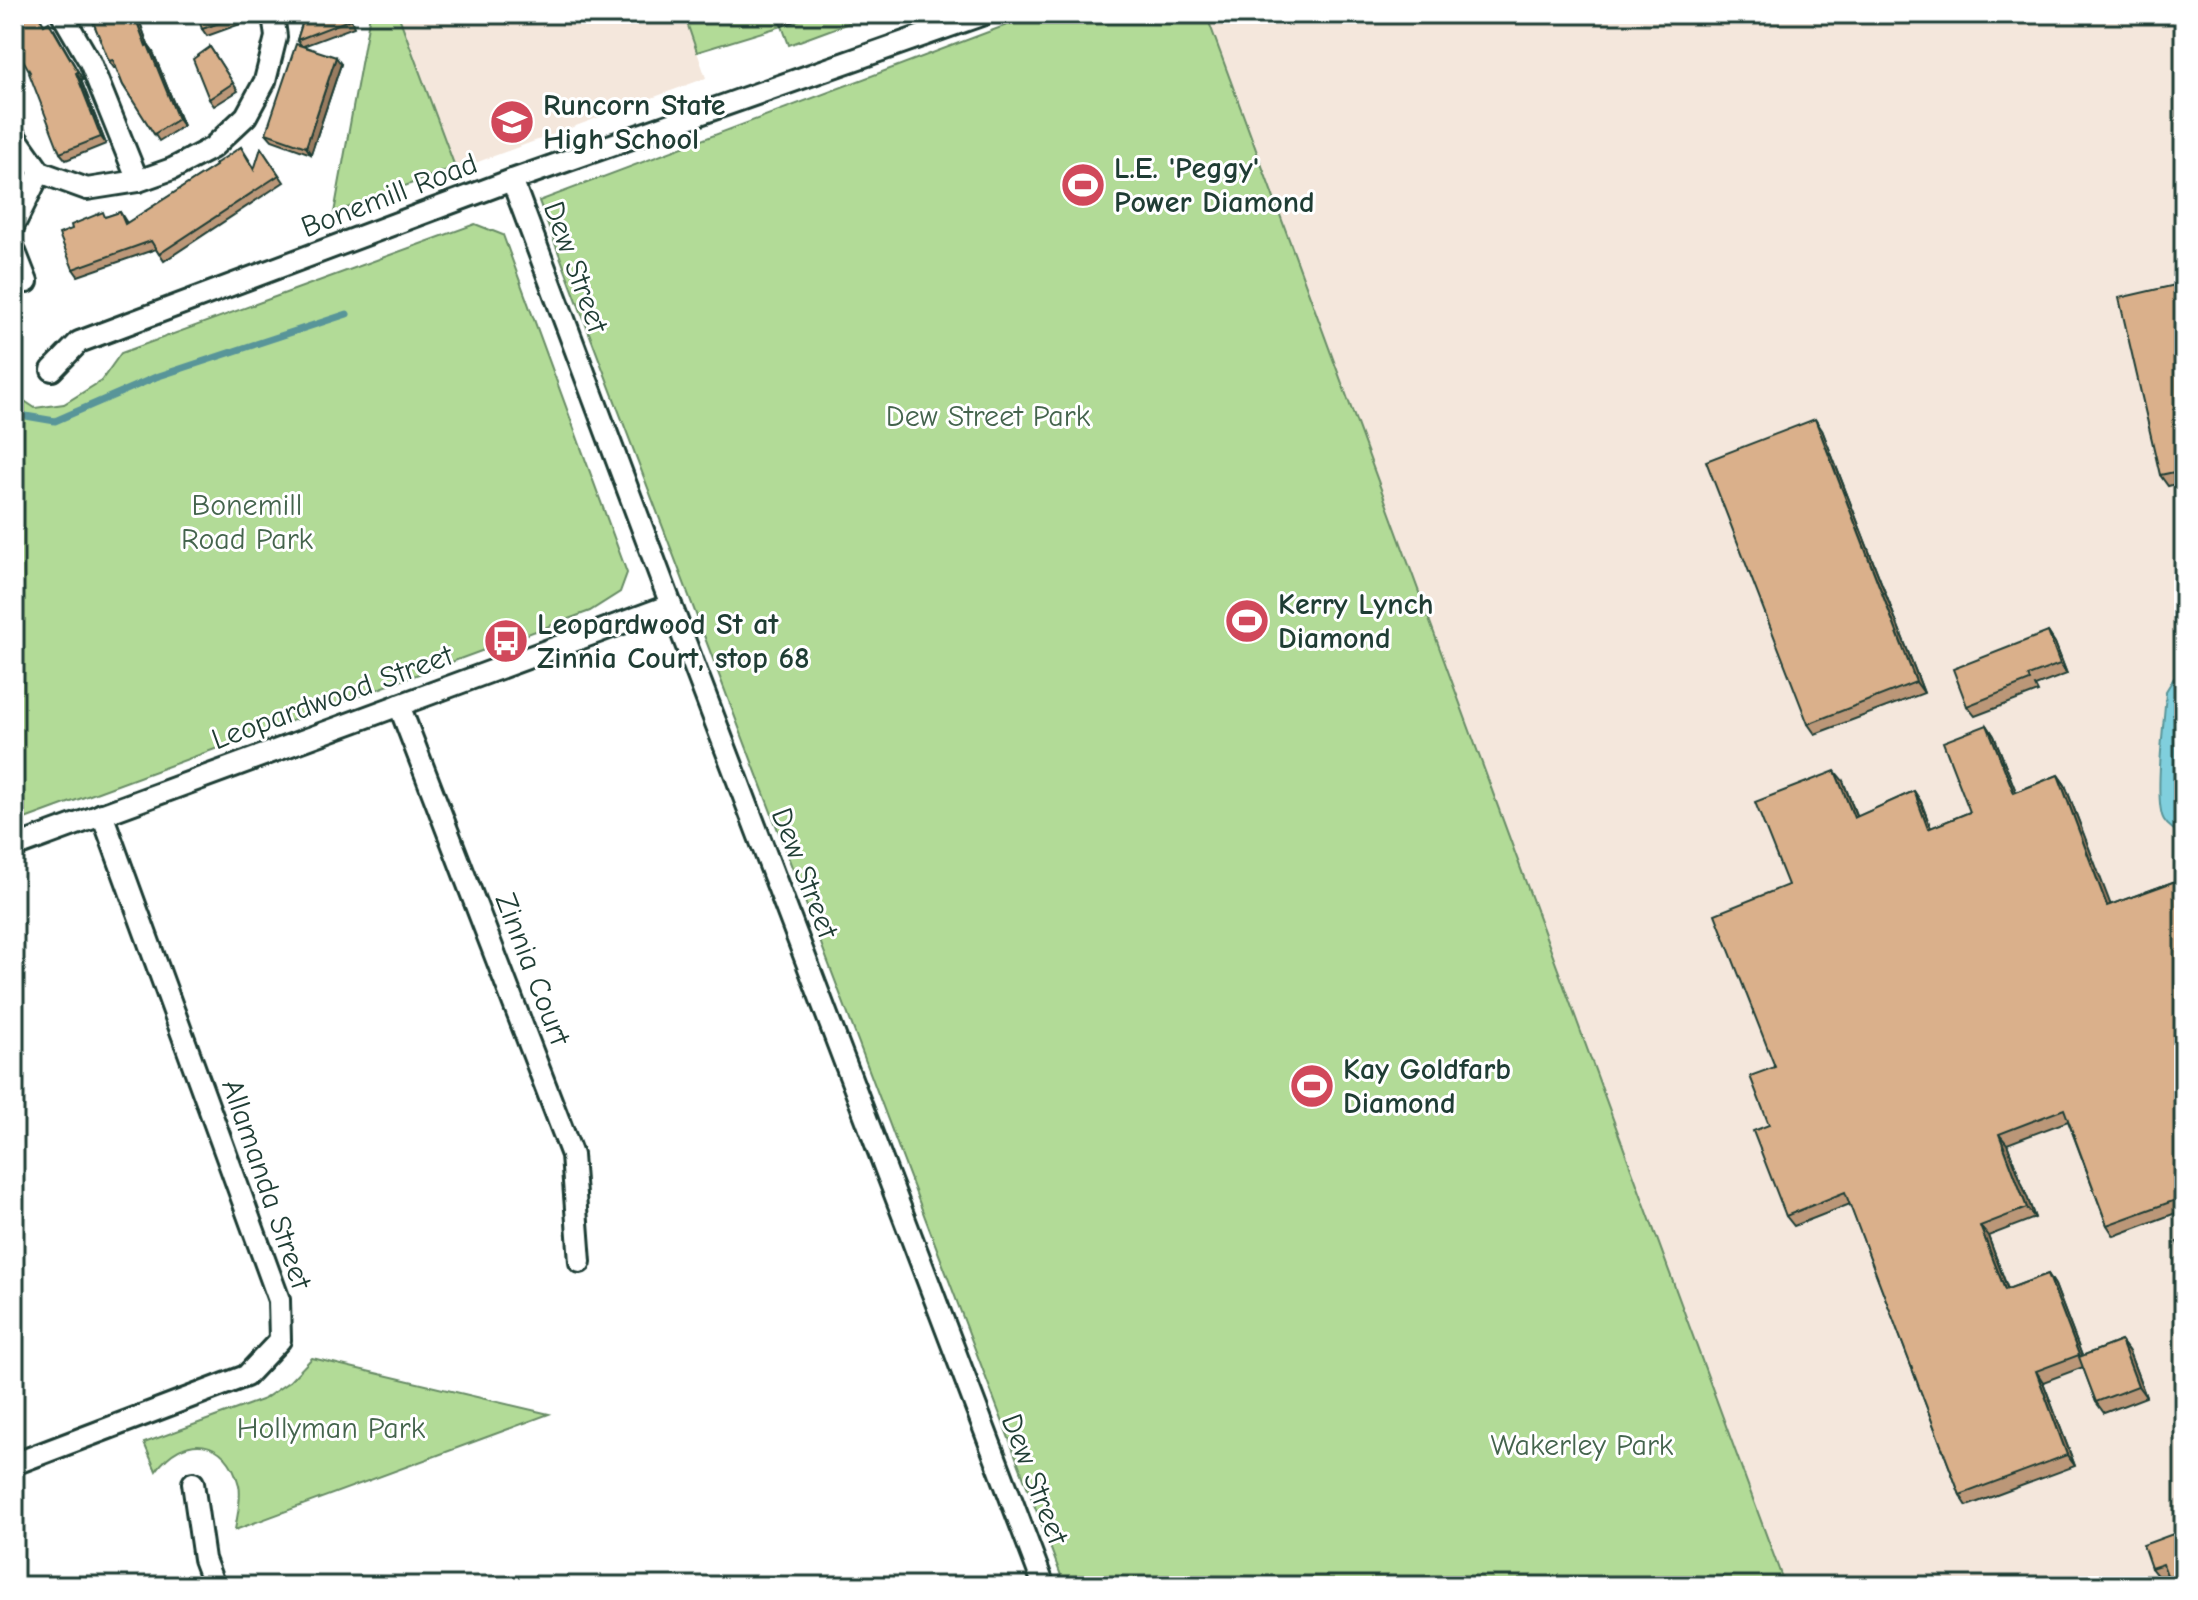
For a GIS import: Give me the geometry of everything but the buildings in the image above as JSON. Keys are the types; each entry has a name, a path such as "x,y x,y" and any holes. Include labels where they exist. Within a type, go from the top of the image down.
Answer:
{"street":[{"path":"62,14 90,62 138,181"},
{"path":"14,135 40,172 87,189 138,181 172,169 212,148 246,116 265,81 276,37 273,14"},
{"name":"Bonemill Road","path":"52,370 79,342 512,180 984,14"},
{"path":"14,225 40,172"},
{"name":"Dew Street","path":"512,180 1044,1586"},
{"path":"14,249 27,282"},
{"name":"Leopardwood Street","path":"14,847 671,605"},
{"name":"Zinnia Court","path":"399,705 572,1155 580,1262"},
{"name":"Allamanda Street","path":"14,1464 246,1376 280,1340 279,1300 102,814"},
{"path":"193,1483 204,1559 214,1586"}],"shaded area":[{"name":"Runcorn State High School","path":"398,14 684,14 706,78 456,170"},
{"path":"1206,14 2184,14 2184,1586 1785,1586"}],"green space":[{"path":"370,14 398,14 455,167 334,213"},
{"path":"684,14 873,14 789,45 782,26 697,52"},
{"name":"Dew Street Park","path":"1036,14 1206,14 1785,1586 1065,1586 539,201"},
{"name":"Bonemill Road Park","path":"475,224 503,235 627,573 620,592 590,611 14,823 14,394 35,408 64,404 101,381 121,353"},
{"name":"Hollyman Park","path":"312,1358 549,1414 235,1530 240,1502 239,1485 225,1457 215,1449 204,1445 179,1450 156,1471 144,1443 264,1399 290,1381"}],"water":[{"path":"2184,671 2184,835 2164,820 2160,796 2160,758 2166,691 2174,678"}],"waterway":[{"path":"14,414 55,421 156,377 347,314"}],"place":[{"name":"Runcorn State High School","path":"512,122"},
{"name":"L.E. 'Peggy' Power Diamond","path":"1083,185"},
{"name":"Kerry Lynch Diamond","path":"1247,621"},
{"name":"Leopardwood St at Zinnia Court, stop 68","path":"506,641"},
{"name":"Kay Goldfarb Diamond","path":"1312,1086"}],"park label":[{"name":"Wakerley Park","path":"1582,1445"}]}
